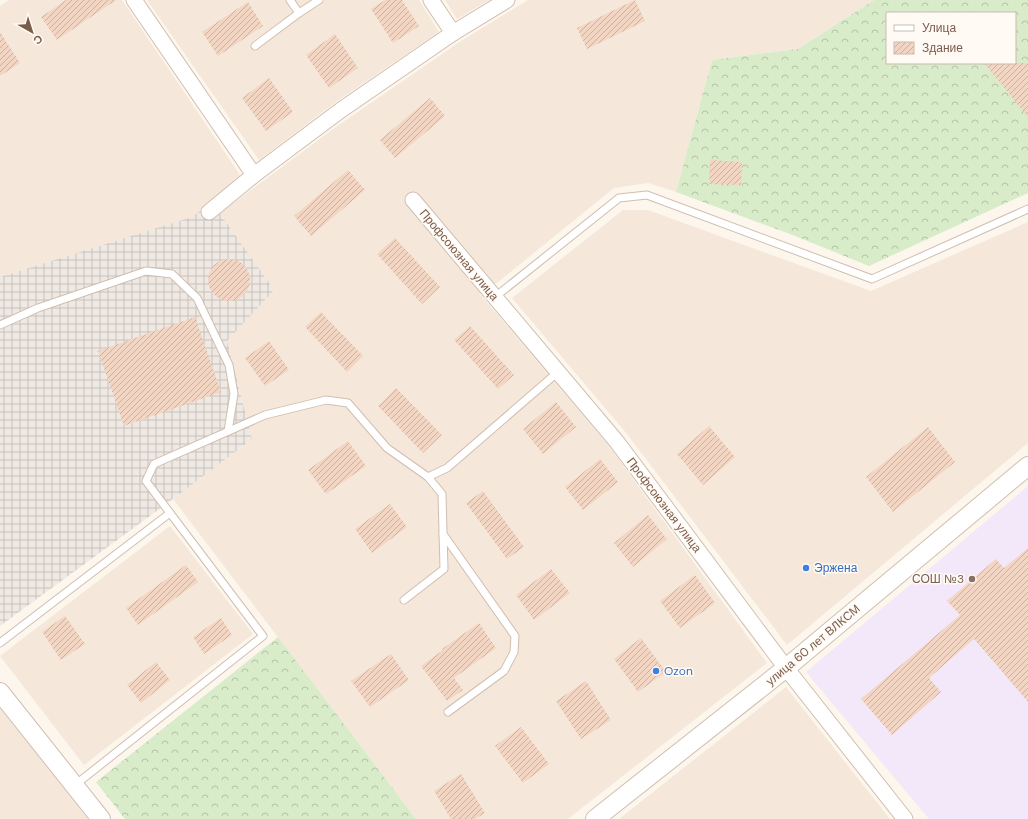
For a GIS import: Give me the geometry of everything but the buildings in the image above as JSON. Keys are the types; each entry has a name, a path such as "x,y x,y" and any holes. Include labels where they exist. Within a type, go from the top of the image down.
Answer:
{"street":[{"path":"134,0 254,175"},
{"path":"431,0 453,33"},
{"path":"208,212 254,175 341,110 453,33 507,0"},
{"name":"Профсоюзная улица","path":"414,200 617,442 786,668 905,819"},
{"name":"улица 60 лет ВЛКСМ","path":"595,819 786,668 1028,466"},
{"path":"0,692 101,819"}],"lane":[{"path":"290,0 298,13"},
{"path":"255,46 298,13 318,0"},
{"path":"495,297 619,198 647,195 872,279 1028,209"},
{"path":"0,325 38,308 146,271 172,274 197,298 229,365 234,394 228,431"},
{"path":"428,477 447,468 558,372"},
{"path":"74,785 263,636 146,481 154,464 265,415 326,400 348,403 387,448 428,477 442,494 444,569 404,600"},
{"path":"0,643 170,512"},
{"path":"443,534 515,636 514,652 504,670 448,712"}],"shaded area":[{"path":"9,0 122,0 242,178 193,217 0,277 0,6"},
{"path":"147,0 419,0 439,32 337,101 259,160"},
{"path":"445,0 489,0 457,19"},
{"path":"528,0 874,0 798,49 712,60 676,192 648,183 614,188 498,282 480,294 612,450 767,663 568,819 416,819 173,499 252,439 227,341 273,290 220,213 333,129 461,41"},
{"path":"212,202 274,290 227,341 252,439 0,626 0,277 192,217"},
{"path":"623,210 648,210 871,291 1028,222 1028,443 787,645 627,434 512,298"},
{"name":"СОШ №3","path":"1028,486 1028,819 929,819 806,672"},
{"path":"170,526 253,634 84,765 0,656"},
{"path":"786,687 890,819 619,819"},
{"path":"0,706 88,819 0,819"}],"green space":[{"path":"874,0 1028,0 1028,193 869,266 790,234 676,192 712,60 798,49"},
{"path":"278,637 416,819 125,819 96,782"}],"place":[{"name":"Эржена","path":"806,568"},
{"name":"СОШ №3","path":"972,579"},
{"name":"Ozon","path":"656,671"}]}
